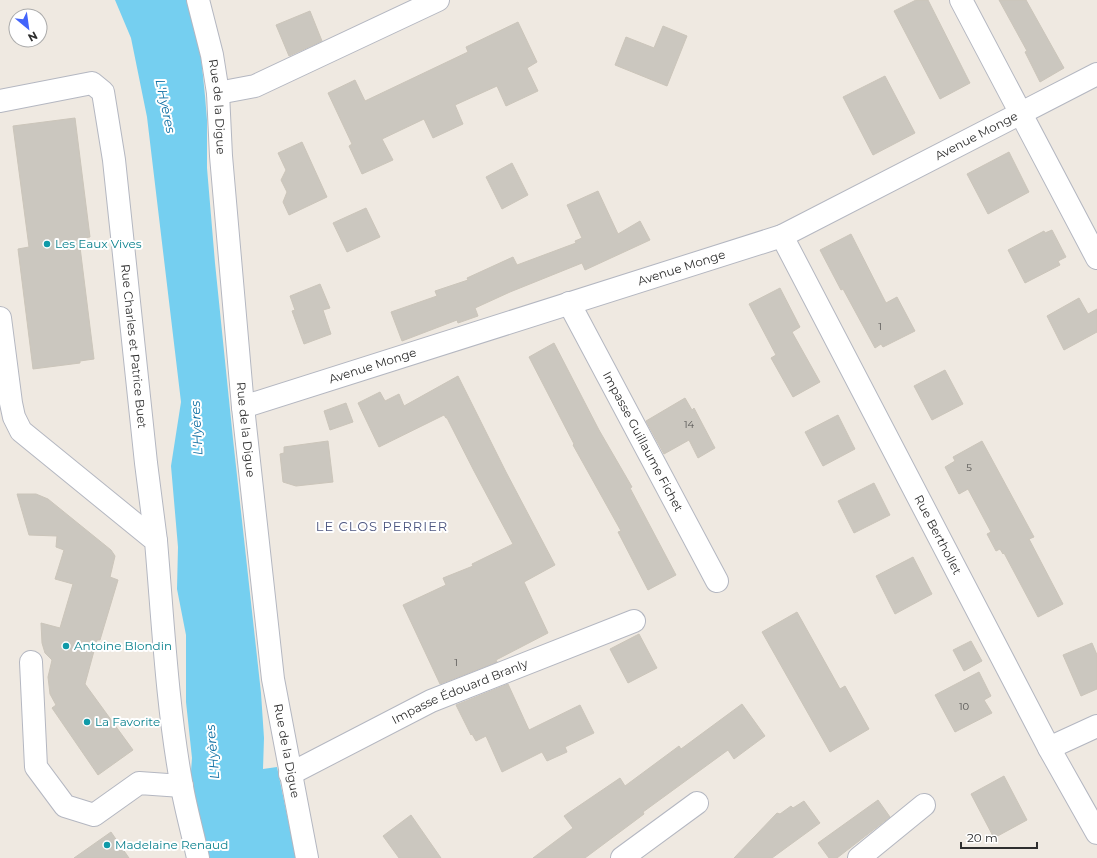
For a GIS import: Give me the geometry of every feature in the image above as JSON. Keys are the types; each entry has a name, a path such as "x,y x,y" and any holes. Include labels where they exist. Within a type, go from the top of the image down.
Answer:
{"street":[{"name":"Rue de la Digue","path":"198,0 212,55 218,93 221,156 243,407 272,679 307,858"},
{"path":"218,93 255,86 438,0"},
{"path":"961,0 1097,258"},
{"name":"Avenue Monge","path":"243,407 782,236 1097,74"},
{"name":"Rue Charles et Patrice Buet","path":"0,101 92,83 103,92 114,160 146,463 156,540 167,675 182,786 198,858"},
{"name":"Rue Berthollet","path":"782,236 1049,748 1097,833"},
{"name":"Impasse Guillaume Fichet","path":"569,303 717,581"},
{"path":"0,318 5,403 21,431 156,540"},
{"name":"Impasse Édouard Branly","path":"290,774 431,701 634,621"},
{"path":"31,662 36,767 65,806 94,815 139,783 182,786"},
{"path":"1049,748 1097,726"},
{"path":"622,858 697,803"},
{"path":"859,858 924,805"}],"water":[{"name":"L'Hyères","path":"115,0 188,0 201,56 207,120 207,168 215,263 261,693 264,738 263,769 277,767 296,858 208,858 200,817 190,785 192,758 186,702 186,635 177,589 178,547 171,466 181,402 147,117 131,38"}],"building":[{"path":"916,0 928,0 970,83 940,99 894,11"},
{"path":"999,0 1026,0 1064,68 1040,82 1025,52 1027,51"},
{"path":"310,11 322,41 289,56 276,25"},
{"path":"518,22 537,62 527,68 538,91 506,106 497,86 455,105 463,124 433,138 424,119 382,139 393,160 362,174 349,146 352,144 328,93 355,80 365,101 468,52 466,47"},
{"path":"663,26 687,36 667,86 615,65 626,37 654,48"},
{"path":"885,76 915,133 873,155 843,97"},
{"name":"Les Eaux Vives","path":"75,118 90,237 79,239 94,359 80,361 80,363 33,369 18,249 29,247 13,126"},
{"path":"302,142 327,197 289,215 283,202 287,192 281,180 286,170 278,153"},
{"path":"1009,152 1029,192 988,214 967,174"},
{"path":"512,163 528,195 502,209 486,177"},
{"path":"598,191 618,234 640,221 650,240 585,270 582,263 510,292 475,308 478,316 458,323 457,320 402,341 391,312 437,296 435,291 468,280 467,278 513,257 517,265 576,243 575,241 582,238 567,205"},
{"path":"366,208 380,237 347,252 333,223"},
{"path":"1052,230 1066,257 1058,261 1060,265 1025,283 1008,250 1044,231 1045,233"},
{"path":"851,234 886,303 897,297 915,331 883,347 881,344 875,348 843,289 841,290 820,250"},
{"path":"320,284 330,308 323,310 331,334 304,344 292,311 295,310 290,296"},
{"path":"780,288 800,327 792,332 820,382 793,397 771,358 776,355 749,304"},
{"path":"1079,298 1088,314 1097,309 1097,332 1064,350 1047,316"},
{"path":"554,343 599,430 632,487 630,488 676,575 648,590 618,532 621,531 573,445 574,444 529,357"},
{"path":"945,370 963,404 932,420 914,386"},
{"path":"458,376 555,565 524,582 548,633 496,660 497,662 440,684 403,605 446,585 443,578 473,566 472,564 513,544 447,418 444,415 379,447 358,403 380,392 385,401 399,394 404,406"},
{"path":"685,398 692,410 694,408 715,448 698,458 689,440 664,454 646,421"},
{"path":"346,403 353,422 330,430 324,411"},
{"path":"838,415 855,449 823,466 805,432"},
{"path":"328,441 333,482 296,486 283,482 280,454 284,453 284,447"},
{"path":"982,441 1034,537 1029,539 1063,604 1038,617 1004,553 1003,554 1000,549 996,551 987,534 991,532 968,489 959,494 945,467 955,461 953,457"},
{"path":"874,483 890,515 854,533 838,501"},
{"path":"17,494 36,494 48,499 111,550 115,556 110,577 118,580 100,640 97,640 85,684 133,750 98,775 52,708 56,705 50,694 48,677 52,660 45,653 42,643 41,623 60,628 73,584 55,579 64,550 56,547 57,536 29,535"},
{"path":"913,557 932,594 895,614 876,576"},
{"path":"797,612 840,689 845,686 869,729 830,752 762,632"},
{"path":"639,634 657,668 628,683 610,649"},
{"path":"971,641 982,661 964,671 953,650"},
{"path":"1092,643 1097,655 1097,689 1081,696 1063,655"},
{"path":"979,672 991,696 984,700 992,713 955,732 935,695"},
{"path":"508,684 529,730 580,705 594,733 565,747 567,752 547,761 542,752 502,772 486,736 476,741 472,734 471,735 456,705"},
{"path":"742,704 765,736 734,759 728,750 643,812 644,814 585,858 533,858 573,828 564,816 620,778 625,786 679,746 681,749"},
{"path":"1004,776 1027,820 994,838 971,794"},
{"path":"878,800 890,817 837,858 829,858 818,843"},
{"path":"804,801 820,823 772,858 734,858 777,813 780,814 791,806 793,808"},
{"path":"411,815 441,858 399,858 383,836"},
{"name":"Madelaine Renaud","path":"111,832 129,858 74,858"}],"place":[{"name":"Les Eaux Vives","path":"47,244"},
{"name":"Antoine Blondin","path":"66,646"},
{"name":"La Favorite","path":"87,722"},
{"name":"Madelaine Renaud","path":"107,845"}],"district":[{"name":"LE CLOS PERRIER","path":"382,526"}]}
